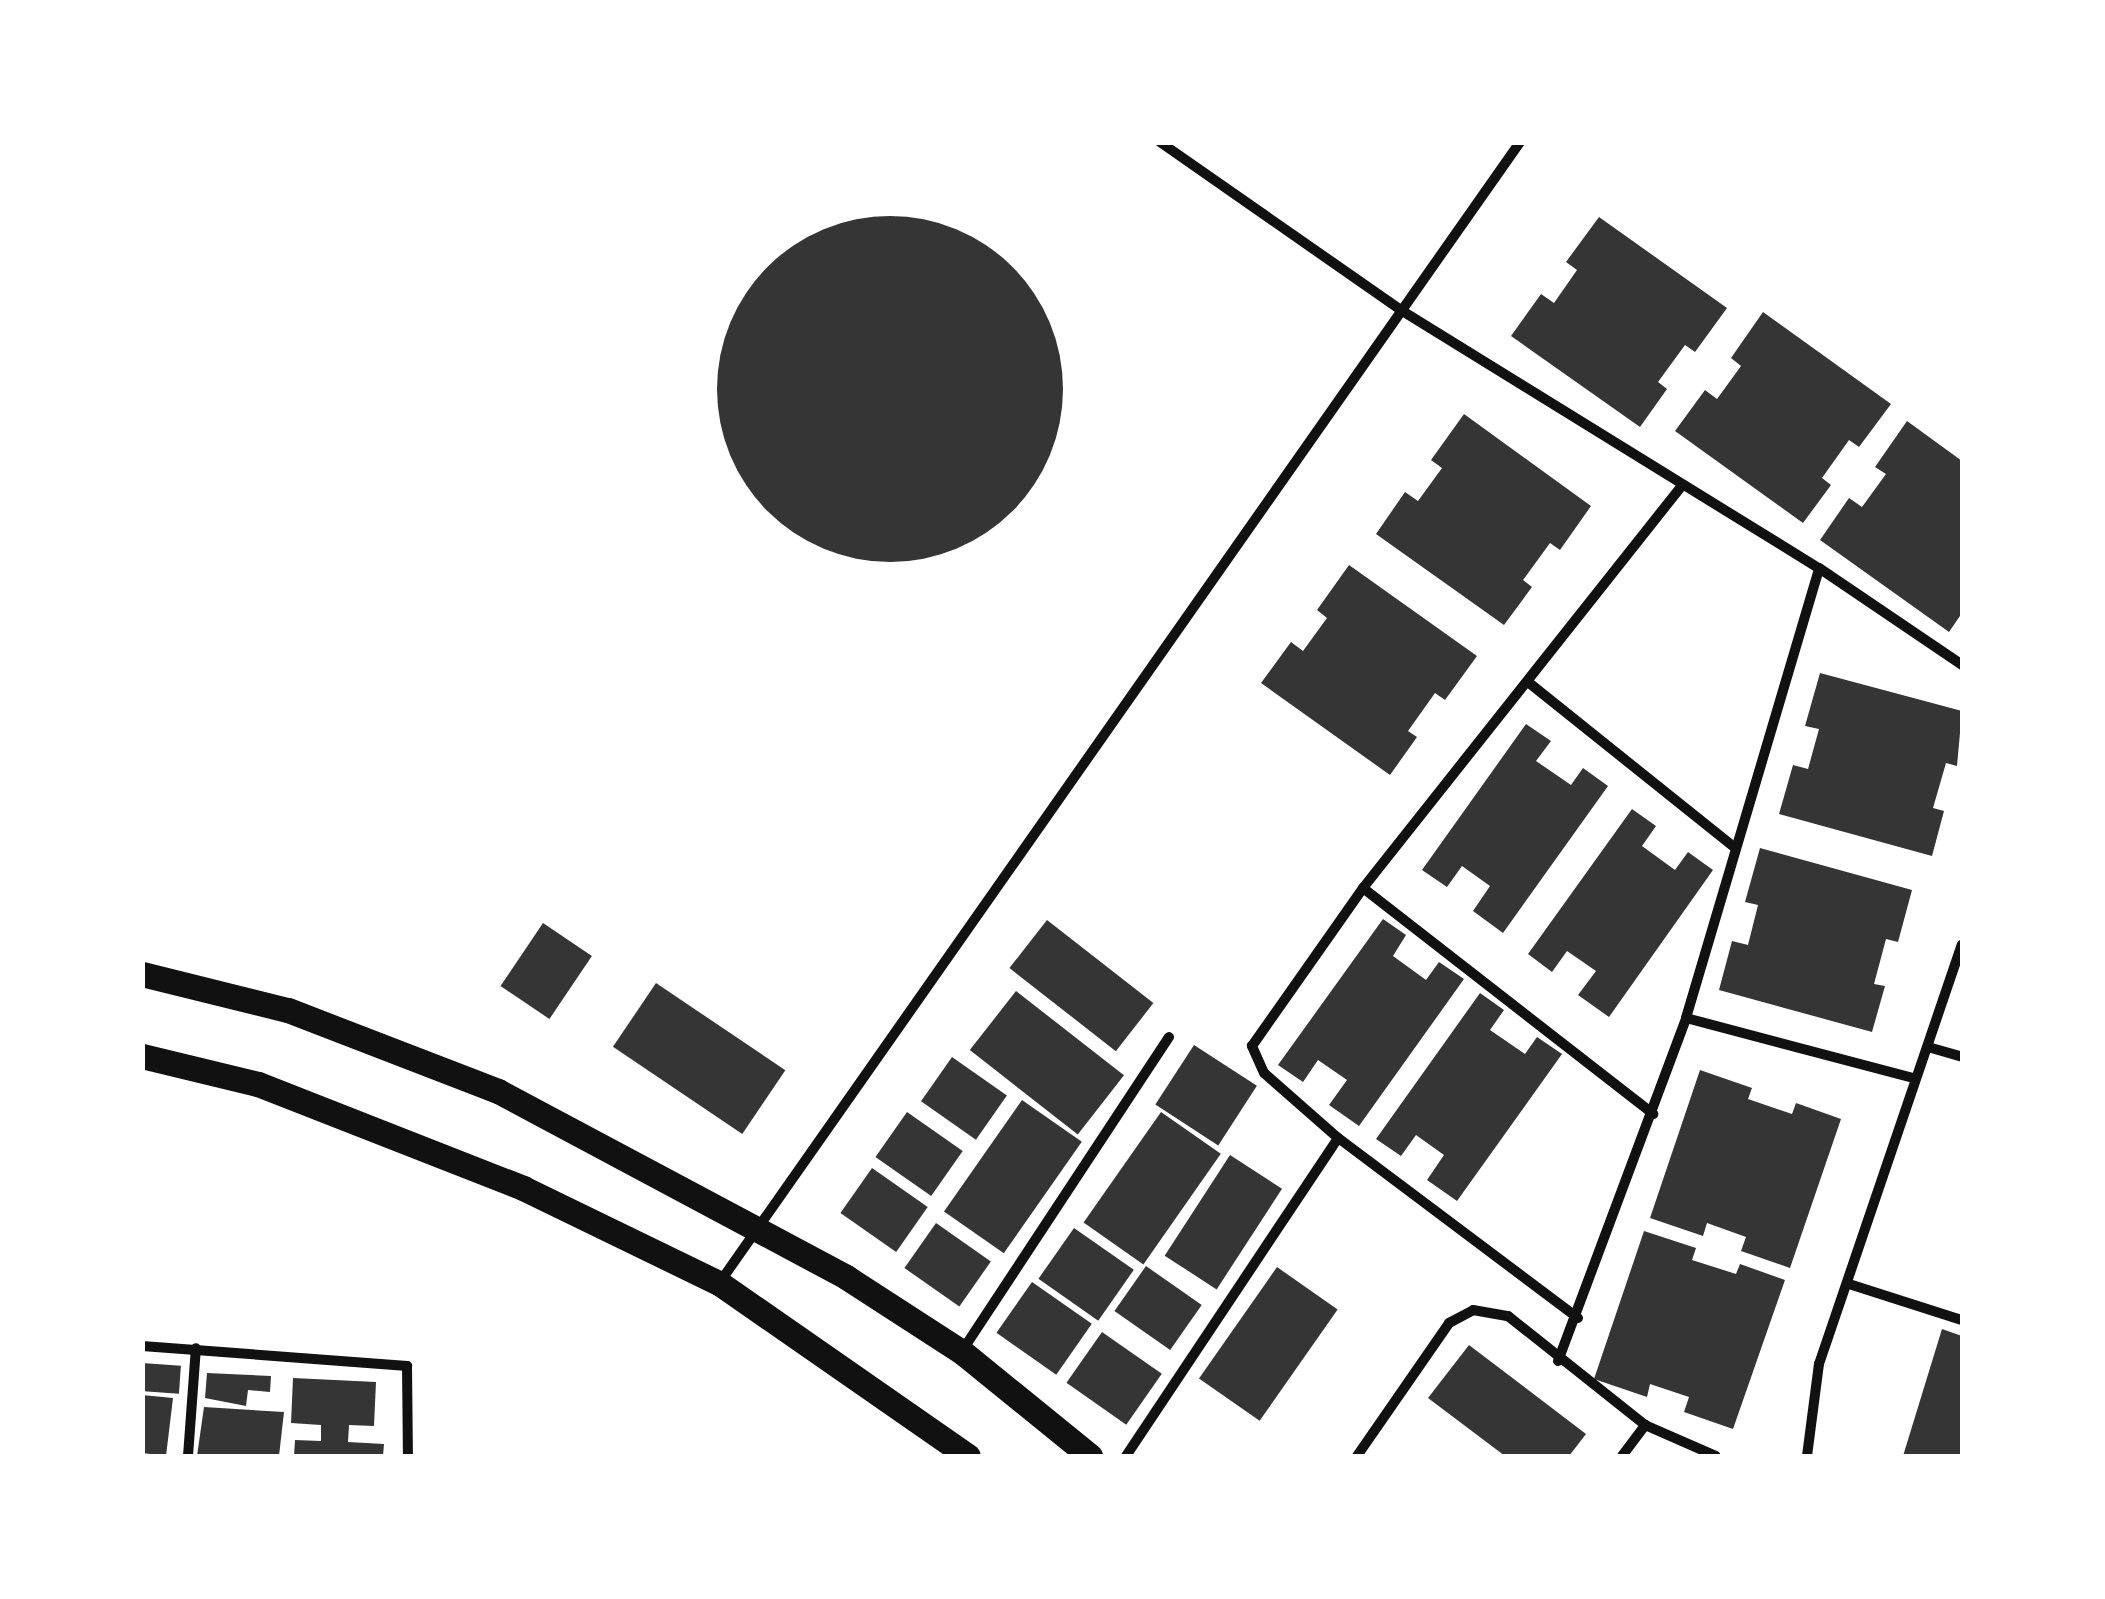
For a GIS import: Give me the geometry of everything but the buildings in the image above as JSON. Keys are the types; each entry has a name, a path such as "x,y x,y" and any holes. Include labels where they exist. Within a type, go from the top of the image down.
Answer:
{"main road":[{"path":"142,974 288,1010 498,1091 760,1226 962,1352 1090,1456"},
{"path":"142,1056 258,1084 524,1188 719,1283 968,1456"}],"street":[{"path":"1160,142 1404,312 1680,488 1819,568 1962,665"},
{"path":"719,1283 1520,142"},
{"path":"1578,1318 1338,1138 1264,1074 1252,1046 1364,888 1680,488"},
{"path":"1558,1361 1578,1318 1686,1018 1732,846 1819,568"},
{"path":"1528,682 1732,846"},
{"path":"1364,888 1653,1114"},
{"path":"1807,1456 1819,1364 1849,1284 1913,1078 1928,1047 1962,945"},
{"path":"1686,1018 1913,1078"},
{"path":"962,1352 1169,1037"},
{"path":"1928,1047 1962,1057"},
{"path":"1126,1456 1338,1138"},
{"path":"1849,1284 1962,1320"},
{"path":"1358,1456 1449,1323 1472,1310 1508,1316 1558,1361 1645,1425 1716,1456"},
{"path":"142,1346 407,1366 408,1456"},
{"path":"188,1456 196,1348"},
{"path":"1622,1456 1645,1425"}]}
